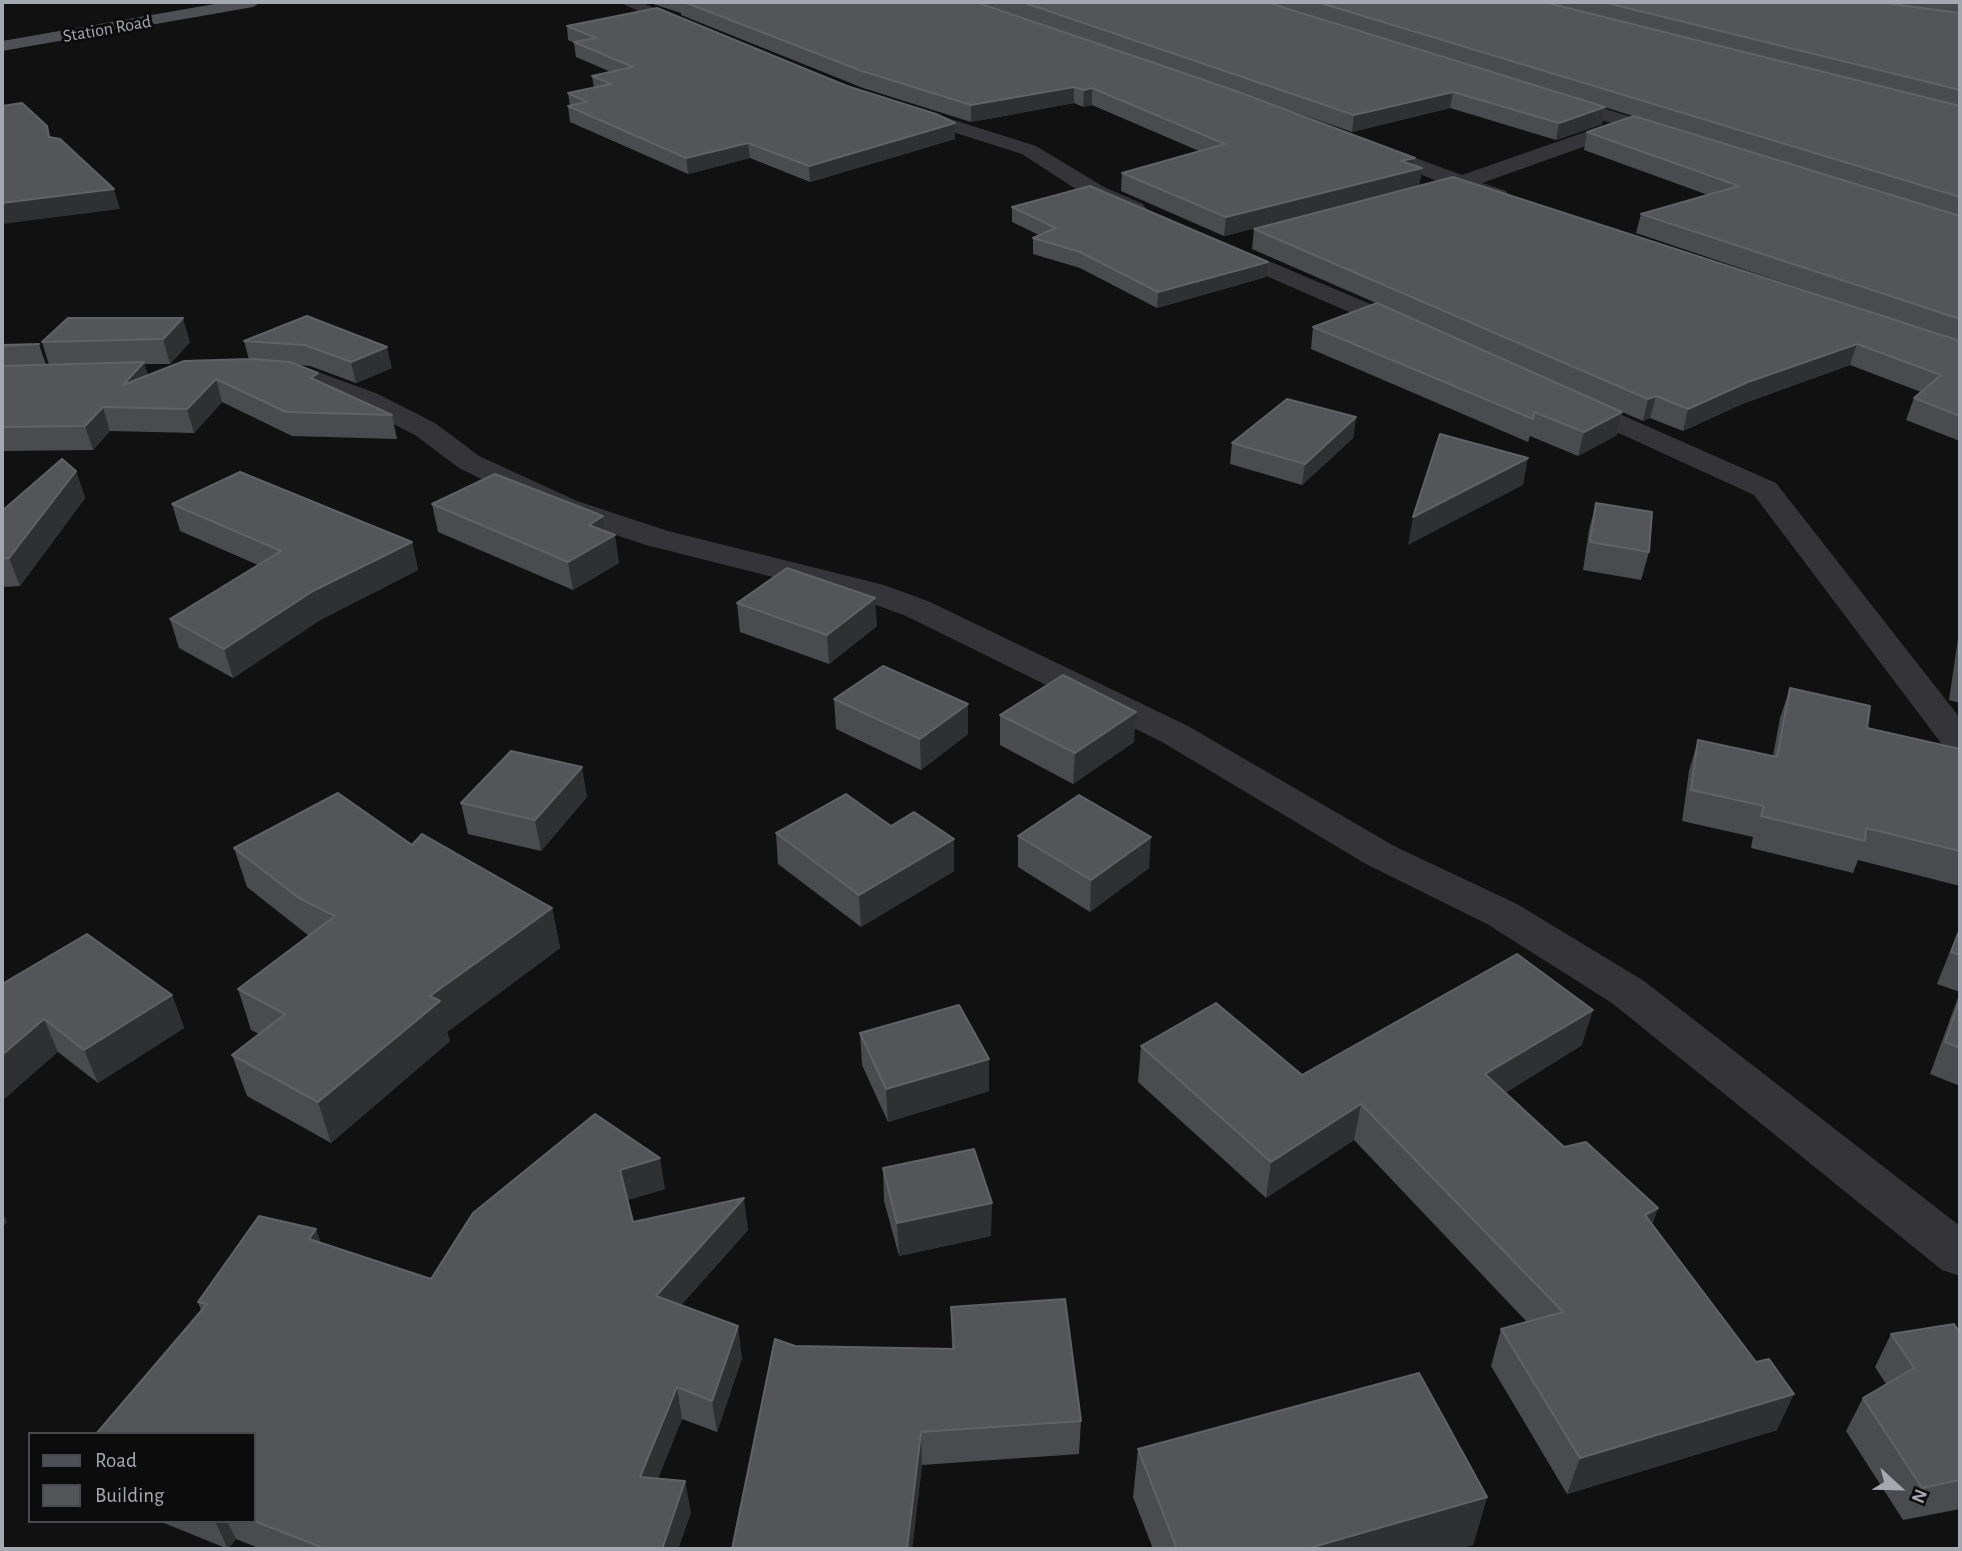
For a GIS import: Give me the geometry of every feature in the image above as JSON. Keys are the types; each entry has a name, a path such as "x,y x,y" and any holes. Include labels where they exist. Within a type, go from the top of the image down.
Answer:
{"main road":[{"name":"Station Road","path":"2,46 253,2"}],"street":[{"path":"627,2 711,37"},
{"path":"1538,94 1697,144"},
{"path":"891,106 1029,150 1096,192 1158,219"},
{"path":"1425,193 1464,183 1631,123"},
{"path":"1352,141 1524,206"},
{"path":"1258,237 1213,244 1440,343"},
{"path":"233,373 300,375 368,400 425,429 469,462 566,508 657,538 872,592 918,609 1175,734 1380,855 1502,914 1628,992 1960,1255"},
{"path":"1552,393 1765,489 1960,743"}],"building":[{"path":"684,2 976,2 1233,90 1415,158 1401,161 1422,168 1226,217 1122,173 1225,144 1092,88 1084,90 1074,87 971,105 862,71"},
{"path":"1022,2 1266,2 1605,107 1559,123 1453,92 1354,115"},
{"path":"1317,2 1544,2 1960,106 1960,197"},
{"path":"1603,2 1877,2 1960,13 1960,90"},
{"path":"657,8 847,86 936,114 955,123 809,166 748,143 686,158 568,106 587,102 568,93 611,84 592,76 633,67 574,42 596,38 567,26"},
{"path":"22,103 47,126 49,137 60,139 114,189 2,203 2,106"},
{"path":"1634,116 1960,216 1960,319 1641,214 1739,186 1587,132"},
{"path":"1453,177 1960,341 1960,416 1914,398 1941,375 1857,344 1748,382 1688,409 1656,396 1648,399 1254,229"},
{"path":"1090,186 1268,262 1158,292 1080,252 1033,238 1056,228 1012,207"},
{"path":"1377,303 1622,412 1584,432 1534,412 1533,419 1313,327"},
{"path":"307,316 387,347 351,362 305,345 244,341"},
{"path":"68,318 183,318 163,339 42,342"},
{"path":"252,359 290,362 318,373 311,378 392,415 286,412 216,379 187,409 103,407 85,426 2,427 2,366 144,362 123,385 184,361"},
{"path":"1287,399 1356,417 1305,464 1232,443"},
{"path":"1440,434 1528,458 1413,517"},
{"path":"62,459 76,471 9,558 2,558 2,511"},
{"path":"240,472 412,542 313,591 224,649 170,619 281,551 172,504"},
{"path":"495,474 603,516 589,525 615,535 568,562 432,504"},
{"path":"1596,503 1652,512 1649,552 1590,542"},
{"path":"787,568 875,598 827,635 737,603"},
{"path":"883,666 968,704 920,739 834,699"},
{"path":"1063,675 1136,712 1075,753 1000,715"},
{"path":"1790,688 1870,706 1867,728 1960,749 1960,851 1866,828 1865,841 1761,816 1764,806 1691,790 1698,740 1777,757"},
{"path":"511,751 582,767 535,820 461,803"},
{"path":"338,793 412,845 422,834 552,908 430,996 440,1001 318,1102 232,1055 285,1014 238,989 335,916 299,898 234,848"},
{"path":"846,794 891,826 914,812 954,839 859,895 776,833"},
{"path":"1079,795 1151,837 1091,880 1018,836"},
{"path":"1960,929 1960,955 1951,952"},
{"path":"87,934 172,995 84,1050 44,1019 2,1055 2,984"},
{"path":"1517,954 1593,1010 1485,1074 1564,1147 1586,1142 1658,1208 1645,1215 1756,1362 1769,1359 1794,1394 1580,1458 1501,1329 1563,1312 1361,1104 1271,1162 1141,1046 1216,1003 1302,1075"},
{"path":"1960,999 1960,1048 1945,1042"},
{"path":"959,1005 989,1059 886,1089 860,1033"},
{"path":"595,1114 660,1158 620,1170 633,1222 744,1198 656,1296 738,1326 712,1401 677,1387 640,1477 685,1481 662,1549 326,1549 256,1522 256,1432 98,1432 207,1304 198,1302 259,1216 316,1229 309,1239 431,1279 473,1213"},
{"path":"974,1149 992,1203 897,1223 883,1168"},
{"path":"1065,1299 1081,1421 921,1432 907,1549 732,1549 775,1339 795,1346 954,1349 951,1307"},
{"path":"1954,1324 1960,1333 1960,1480 1922,1488 1863,1398 1914,1368 1891,1334"},
{"path":"1419,1373 1487,1497 1306,1549 1177,1549 1138,1449"}]}
